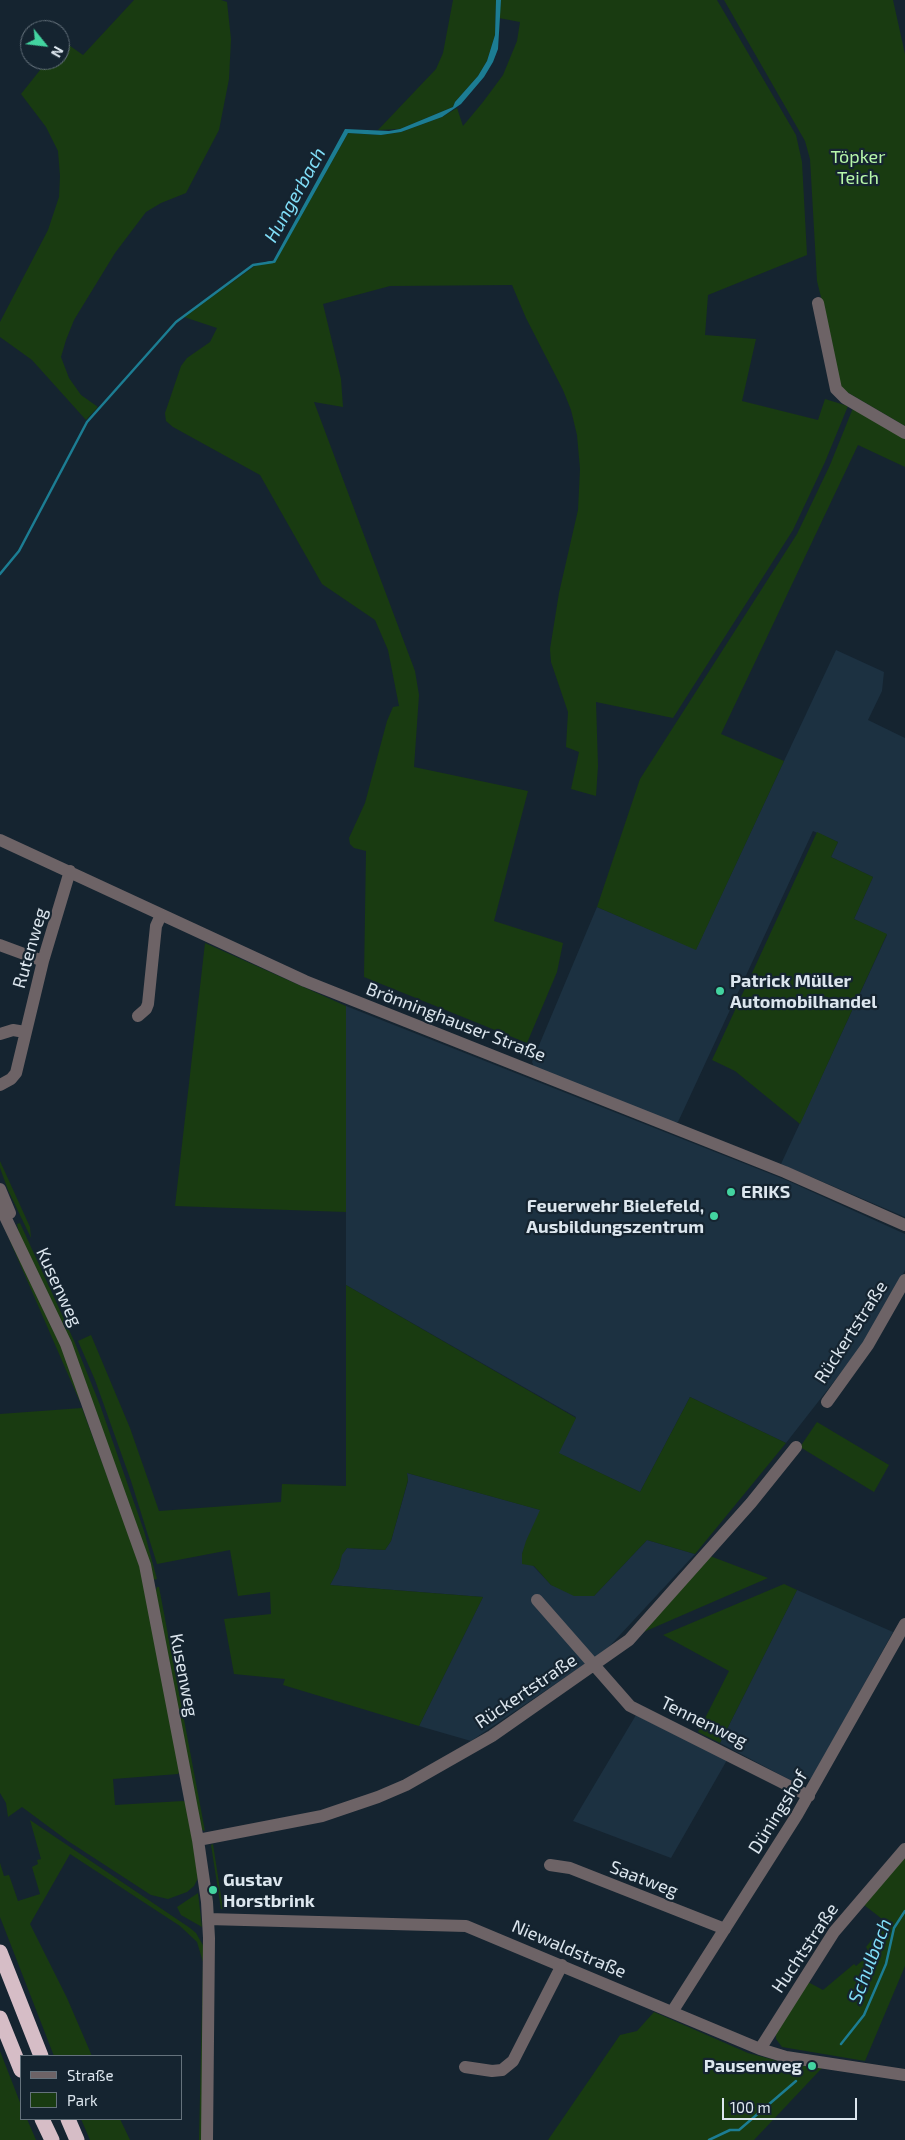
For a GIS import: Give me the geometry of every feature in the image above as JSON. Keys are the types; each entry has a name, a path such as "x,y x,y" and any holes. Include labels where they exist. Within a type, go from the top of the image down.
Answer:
{"highway":[{"path":"0,1952 41,2055"},
{"path":"0,2018 20,2068"},
{"path":"42,2120 52,2140"},
{"path":"68,2120 77,2140"}],"street":[{"path":"818,303 836,389 845,398 905,433"},
{"name":"Brönninghauser Straße","path":"0,840 305,981 785,1172 905,1224"},
{"name":"Rutenweg","path":"0,1085 11,1079 16,1072 43,961 70,872"},
{"path":"138,1016 146,1009 148,1004 156,926 161,915"},
{"path":"0,945 43,961"},
{"path":"0,1034 13,1030 25,1032"},
{"name":"Kusenweg","path":"0,1189 10,1212 18,1239"},
{"name":"Kusenweg","path":"0,1206 18,1239 66,1344 145,1565 198,1840 208,1919 207,2140"},
{"name":"Rückertstraße","path":"827,1402 868,1345 905,1280"},
{"name":"Rückertstraße","path":"198,1840 322,1816 378,1797 406,1785 492,1736 595,1666 633,1636 751,1503 796,1447"},
{"name":"Tennenweg","path":"537,1600 630,1706 809,1796"},
{"name":"Düningshof","path":"672,2012 809,1796 905,1624"},
{"name":"Huchtstraße","path":"760,2049 834,1932 905,1849"},
{"name":"Saatweg","path":"550,1865 570,1868 724,1929"},
{"name":"Niewaldstraße","path":"208,1919 466,1926 760,2049 786,2057 905,2075"},
{"path":"465,2066 492,2071 502,2070 513,2061 562,1965"}],"shaded area":[{"path":"836,650 884,672 882,691 868,720 905,738 905,1217 781,1164 887,935 854,919 873,877 831,857 838,842 813,831 678,1122 675,1123 534,1067 532,1062 597,907 696,949"},
{"path":"346,1006 786,1180 905,1234 905,1270 886,1308 864,1343 786,1443 690,1397 640,1492 558,1453 576,1417 346,1285"},
{"path":"407,1473 541,1510 522,1554 551,1585 594,1596 647,1540 695,1554 607,1649 471,1741 419,1726 483,1597 330,1585 339,1568 341,1555 347,1548 385,1550 391,1541 408,1481"},
{"path":"797,1590 893,1632 812,1778 802,1782 794,1782 720,1743"},
{"path":"636,1715 727,1760 671,1858 573,1821"}],"green space":[{"path":"134,0 221,0 227,2 231,39 229,79 219,130 186,193 161,203 146,212 115,253 74,320 66,340 61,357 69,378 81,395 98,407 86,420 32,360 0,337 0,322 48,230 59,197 58,151 46,127 21,94 40,70 70,70 70,46 83,55"},
{"path":"453,0 496,0 495,35 487,61 478,76 455,102 453,107 400,129 378,130 436,69 443,53"},
{"path":"501,0 717,0 796,135 802,162 807,255 708,295 705,335 756,339 742,401 818,420 825,399 848,406 825,462 793,530 673,718 596,702 598,766 596,796 571,789 579,752 566,747 568,712 551,662 550,649 559,593 578,510 580,469 577,435 571,410 563,390 526,318 512,285 390,286 323,304 341,379 343,407 314,402 415,671 419,695 414,767 528,791 494,921 563,943 557,972 527,1043 364,977 366,851 354,848 350,844 349,838 365,803 387,721 393,707 399,706 388,650 375,620 322,584 260,475 173,427 166,421 165,413 181,366 187,358 210,342 217,328 184,317 256,265 275,262 348,133 381,135 401,132 442,117 457,108 463,126 483,102 503,75 517,41 520,22 499,18"},
{"name":"Töpker Teich","path":"724,0 893,0 905,54 905,426 840,388 832,342 817,281 810,159 805,141"},
{"path":"853,408 905,436 905,467 858,445 721,734 784,761 696,950 597,907 640,779 797,534 830,465"},
{"path":"817,832 838,842 831,857 873,877 854,919 887,934 800,1124 735,1071 712,1060"},
{"path":"205,943 346,1006 346,1212 175,1206"},
{"path":"0,1161 30,1227 31,1238 8,1190 0,1168"},
{"path":"0,1218 61,1345 82,1397 80,1402"},
{"path":"20,1223 75,1343 100,1405 144,1531 157,1579 153,1580 19,1234 17,1224"},
{"path":"346,1285 576,1418 559,1453 640,1492 690,1397 786,1443 695,1554 647,1540 594,1596 574,1596 551,1585 534,1566 522,1564 522,1554 526,1541 540,1510 407,1473 408,1480 391,1541 385,1550 347,1548 342,1555 339,1568 330,1585 483,1597 419,1726 283,1685 285,1679 234,1674 224,1619 271,1614 270,1592 238,1596 230,1550 157,1564 131,1481 95,1380 78,1341 91,1335 130,1428 159,1511 281,1502 282,1484 346,1486"},
{"path":"82,1408 140,1565 180,1771 178,1774 113,1779 115,1805 183,1801 187,1803 198,1878 194,1886 187,1892 168,1899 151,1895 68,1841 22,1807 8,1817 6,1803 0,1793 0,1414"},
{"path":"817,1422 889,1465 874,1492 800,1447"},
{"path":"710,1556 768,1578 639,1634"},
{"path":"784,1584 797,1590 720,1743 698,1732 729,1671 663,1635"},
{"path":"157,1587 159,1587 205,1831 200,1829 155,1593"},
{"path":"30,1820 196,1933 204,1947 202,2140 199,2140 203,1962 197,1942 180,1926 70,1854 30,1924 67,1998 92,2055 54,2055 0,1917 0,1863 4,1876 9,1875 18,1901 40,1894 32,1867 38,1864 37,1860 41,1859"},
{"path":"213,1844 223,1909 221,1909 211,1845"},
{"path":"905,1855 905,1966 865,2061 782,2047 776,2039 776,2033 808,1982 823,1990 854,1964 856,1966 870,1954 866,1947 886,1922 864,1905"},
{"path":"198,1893 202,1927 181,1915 177,1907"},
{"path":"654,2012 748,2053 782,2062 822,2068 754,2140 548,2140 620,2035 637,2031"},
{"path":"0,2051 20,2102 20,2120 27,2120 36,2140 0,2140"},
{"path":"81,2120 120,2120 130,2140 90,2140"}],"water":[{"path":"496,0 501,0 498,49 484,77 461,104 442,117 401,132 381,135 348,133 275,263 266,261 273,261 345,129 389,131 400,129 453,107 455,102 478,76 487,61 495,35"}],"waterway":[{"name":"Hungerbach","path":"0,574 19,551 87,422 176,322 253,265 273,262"},
{"name":"Schulbach","path":"841,2044 864,2015 886,1964 894,1928 905,1911"},
{"name":"Schulbach","path":"709,2140 730,2130 739,2130 796,2081"}],"place":[{"name":"Patrick Müller Automobilhandel","path":"720,991"},
{"name":"ERIKS","path":"731,1192"},
{"name":"Feuerwehr Bielefeld, Ausbildungszentrum","path":"714,1216"},
{"name":"Gustav Horstbrink","path":"213,1890"},
{"name":"Pausenweg","path":"812,2066"}]}
